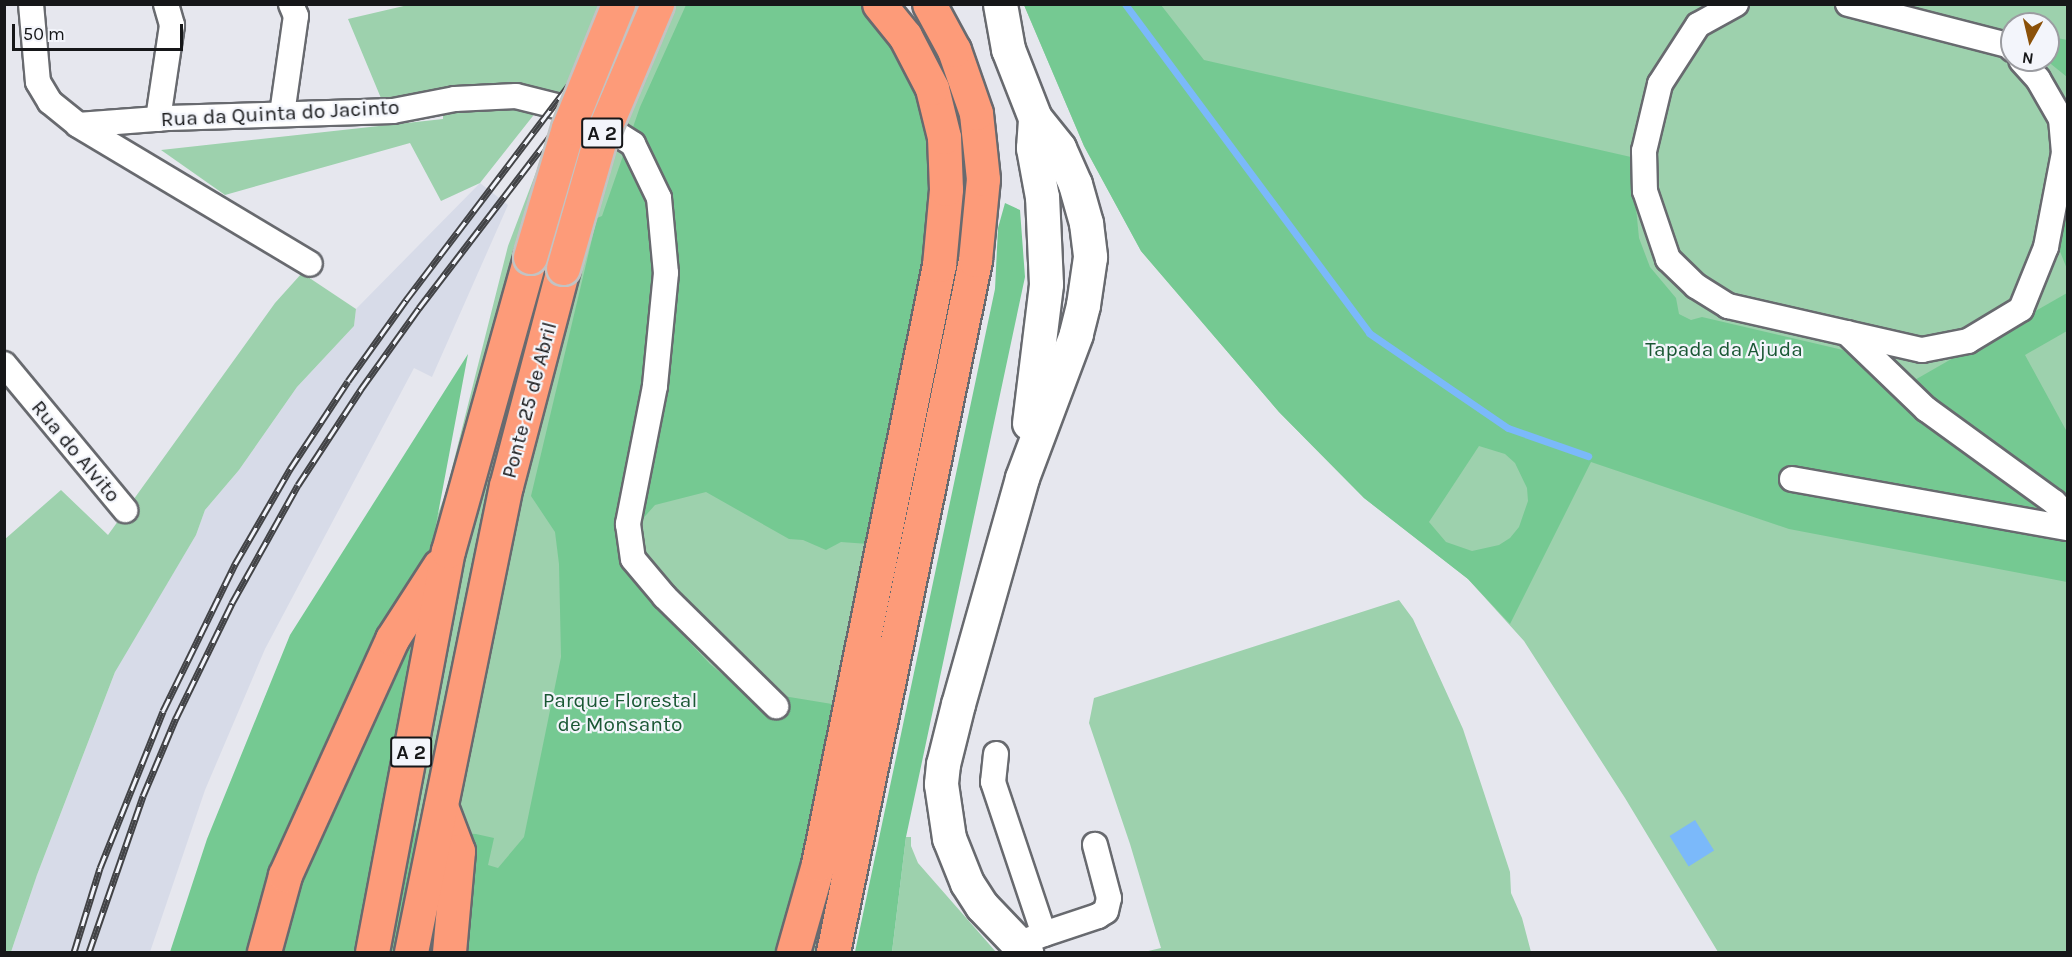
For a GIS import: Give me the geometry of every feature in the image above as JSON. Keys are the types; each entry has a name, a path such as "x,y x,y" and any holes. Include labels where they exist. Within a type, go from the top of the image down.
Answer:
{"highway":[{"name":"Ponte 25 de Abril","path":"448,552 568,128 618,4"},
{"name":"Ponte 25 de Abril","path":"441,806 506,486 563,268 600,139 657,4"},
{"path":"793,952 818,864 934,288 946,189 944,137 932,88 905,36 879,4"},
{"path":"833,952 932,474 976,248 983,179 976,113 954,50 928,4"},
{"path":"264,952 285,874 392,639 448,552"},
{"name":"A 2","path":"372,952 448,552"},
{"path":"441,806 458,851 449,952"},
{"name":"A 2","path":"411,952 441,806"}],"street":[{"path":"31,4 38,82 50,102 78,125 310,264"},
{"path":"158,118 172,25 166,4"},
{"path":"282,114 296,16 291,4"},
{"path":"979,4 1008,49"},
{"path":"1000,4 1008,49 1035,118 1059,148 1075,184 1086,223 1090,257 1076,334 1022,478 943,764 943,802 949,838 967,883 982,906 1029,943"},
{"path":"1736,4 1698,25 1660,84 1644,151 1645,191 1668,259 1696,286 1728,306 1923,350 1968,341 2021,309 2046,247 2064,153 2064,118 2032,72"},
{"path":"1848,4 1905,11 2000,42"},
{"name":"Rua da Quinta do Jacinto","path":"78,125 158,118 393,111 455,99 516,96 584,113 633,144 659,198 666,273 655,386 628,524 633,559 664,597 776,706"},
{"path":"1022,478 1046,284 1042,196 1034,148 1035,118"},
{"path":"1847,333 1926,409 2054,502 2067,516"},
{"name":"Rua do Alvito","path":"4,364 125,510"},
{"path":"1791,479 2067,528"},
{"path":"996,754 993,783 1029,943"},
{"path":"1029,943 1106,911 1109,898 1095,845"}],"shaded area":[{"path":"480,183 508,205 432,377 414,368 265,649 205,790 150,952 11,952 37,875 117,667 196,535 205,510 239,470 297,387 354,326 356,309"}],"green space":[{"name":"Parque Florestal de Monsanto","path":"408,5 903,5 939,60 956,103 967,173 958,279 815,952 251,952 409,593 446,492 508,246 562,104 544,102 480,183 441,201 410,143 225,195 161,150 443,119 443,105 388,115 348,19"},
{"name":"Parque Florestal de Monsanto","path":"686,5 879,5 944,137 882,545 841,542 826,550 803,540 789,539 706,492 655,505 623,541 655,606 710,664 740,689 838,705 808,952 170,952 207,839 290,635 468,354 379,828 476,834 494,838 488,865 498,868 524,837 561,657 559,564 555,532 531,496 597,218 602,216 640,107"},
{"name":"Tapada da Ajuda","path":"1024,5 2067,5 2067,952 1718,952 1625,798 1524,641 1468,579 1364,498 1279,412 1141,251 1084,146"},
{"path":"1024,5 1161,5 1204,60 1631,157 1639,238 1650,267 1676,298 1679,314 1691,320 1702,317 1843,350 1892,393 2067,293 2067,331 2025,355 2067,432 2067,582 1789,529 1591,462 1510,624 1468,579 1364,498 1279,412 1141,251 1084,146","holes":["1479,446 1505,454 1515,463 1527,488 1528,501 1519,527 1510,538 1499,545 1472,551 1446,542 1429,522"]},
{"path":"2060,39 2067,40 2067,77 2060,71"},
{"path":"1005,203 1020,210 1025,277 906,837 892,952 855,952 995,289 998,228"},
{"path":"2067,211 2068,269 2059,249"},
{"path":"302,273 356,309 354,326 297,387 239,470 205,510 196,535 115,672 37,875 11,952 4,952 4,540 61,490 108,535 275,303"},
{"path":"1399,600 1413,619 1463,729 1510,872 1511,893 1522,918 1531,952 1144,952 1161,948 1130,844 1089,723 1094,698"},
{"path":"906,837 911,837 911,846 918,863 996,952 892,952"}],"water":[{"path":"1695,820 1714,851 1689,866 1670,836"}],"waterway":[{"path":"1125,4 1369,333 1508,428 1588,456"}],"railway":[{"path":"74,952 100,868 163,711 235,564 290,469 348,381 406,300 631,4"},
{"path":"89,952 143,796 176,718 232,603 298,485 361,389 419,308 590,84 646,4"}]}
